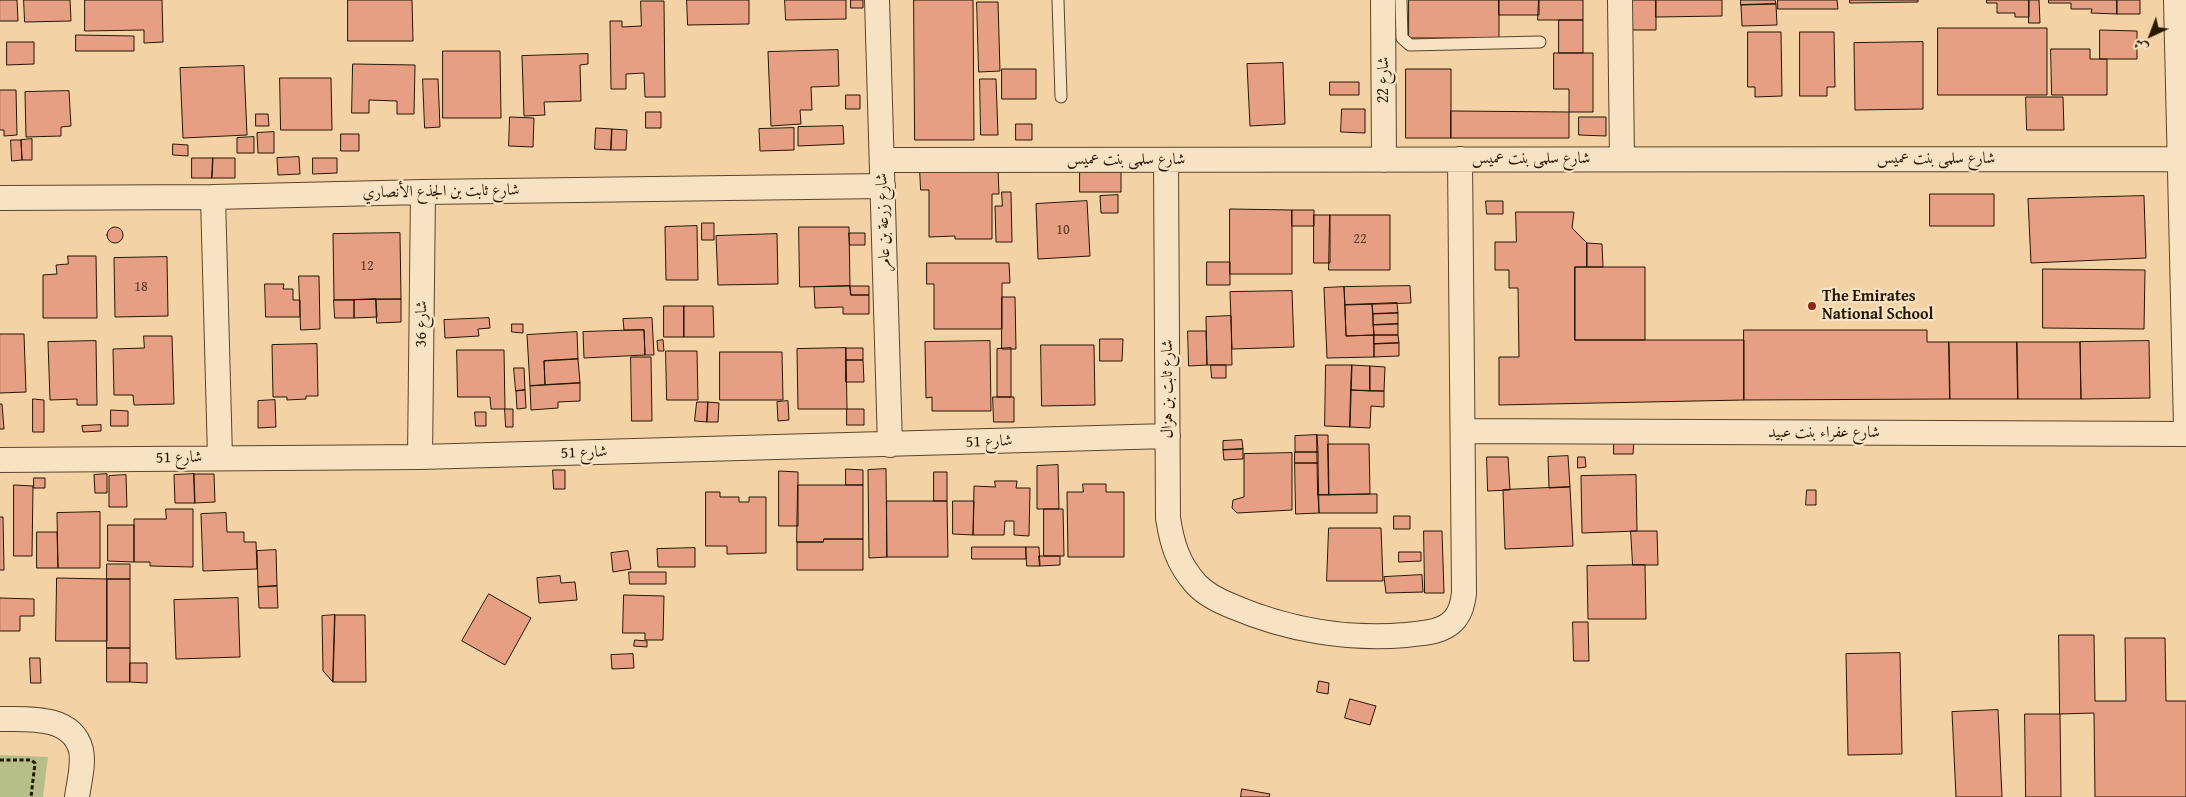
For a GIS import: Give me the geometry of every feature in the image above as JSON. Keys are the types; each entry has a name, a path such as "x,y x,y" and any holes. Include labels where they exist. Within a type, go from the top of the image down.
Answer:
{"street":[{"name":"شارع زرعة بن عامر","path":"877,0 890,445"},
{"name":"شارع 22","path":"1383,0 1384,160"},
{"path":"1620,0 1622,159"},
{"path":"2176,0 2186,426"},
{"name":"شارع سلمى بنت عميس","path":"882,160 2180,159"},
{"name":"شارع ثابت بن هزال","path":"1166,160 1168,518 1172,543 1181,566 1197,585 1217,600 1250,614 1284,625 1320,632 1356,636 1392,636 1440,629 1453,621 1462,608 1464,593 1460,160"},
{"name":"شارع ثابت بن الجذع الأنصاري","path":"0,198 213,197 424,192 883,186"},
{"name":"شارع 36","path":"420,457 424,192"},
{"path":"213,197 220,457"},
{"name":"شارع عفراء بنت عبيد","path":"1463,431 2186,434"},
{"name":"شارع 51","path":"0,460 420,457 1168,436"},
{"path":"0,719 46,721 58,723 66,728 81,749 82,764 77,797"}],"lane":[{"path":"1058,0 1061,97"},
{"path":"1401,0 1402,38 1410,45 1540,42"}],"path":[{"path":"0,760 31,760 36,764 31,797"}],"green space":[{"path":"0,755 48,757 43,797 0,797"}],"building":[{"path":"0,0 17,0 18,21 0,21"},
{"path":"24,0 70,0 71,21 25,22"},
{"path":"85,0 162,0 163,42 144,43 144,30 85,31"},
{"path":"348,0 412,0 413,41 348,41"},
{"path":"687,0 749,0 749,24 688,25"},
{"path":"785,0 846,0 846,19 786,20"},
{"path":"851,0 863,0 863,8 851,8"},
{"path":"914,0 973,0 974,140 915,140"},
{"path":"1409,0 1499,0 1499,38 1409,38"},
{"path":"1499,0 1539,0 1539,15 1499,15"},
{"path":"1539,0 1583,0 1583,20 1538,20"},
{"path":"1626,0 1656,0 1656,30 1627,30"},
{"path":"1656,0 1722,0 1722,16 1656,17"},
{"path":"1741,0 1775,0 1776,4 1741,5"},
{"path":"1778,0 1837,0 1838,9 1778,9"},
{"path":"1850,0 1918,0 1918,2 1850,3"},
{"path":"1987,0 2029,0 2029,17 2015,17 2015,13 1997,13 1997,3 1987,3"},
{"path":"2029,0 2039,0 2040,23 2029,23"},
{"path":"2049,0 2117,0 2117,14 2091,13 2092,9 2071,9 2071,3 2049,3"},
{"path":"2117,0 2140,0 2140,14 2117,14"},
{"path":"641,1 664,1 665,97 645,97 644,73 626,74 626,89 611,89 610,21 622,21 622,27 641,26"},
{"path":"977,2 998,2 1000,71 979,72"},
{"path":"1776,4 1777,25 1742,26 1741,5"},
{"path":"1559,20 1583,20 1583,53 1559,53"},
{"path":"1938,28 2047,28 2047,95 1938,95"},
{"path":"2100,30 2137,31 2137,59 2100,59"},
{"path":"1748,32 1781,32 1782,96 1755,97 1755,87 1748,87"},
{"path":"1800,32 1834,32 1835,87 1827,87 1827,96 1800,96"},
{"path":"76,35 134,36 134,51 76,51"},
{"path":"7,42 34,42 34,64 7,65"},
{"path":"1923,42 1923,109 1855,110 1854,43"},
{"path":"2051,49 2090,49 2090,59 2107,59 2107,95 2052,95"},
{"path":"838,50 839,86 811,87 812,110 800,110 801,124 771,126 768,52"},
{"path":"443,51 500,51 501,118 443,118"},
{"path":"1554,53 1593,53 1593,112 1569,112 1569,89 1554,89"},
{"path":"588,54 588,64 580,65 581,101 544,102 545,115 524,116 522,56"},
{"path":"1283,63 1285,124 1250,126 1247,64"},
{"path":"353,64 415,65 414,114 397,114 397,101 369,100 369,113 352,113"},
{"path":"244,66 247,135 183,138 180,68"},
{"path":"1002,69 1036,69 1036,99 1002,99"},
{"path":"1406,69 1451,69 1451,138 1406,138"},
{"path":"280,78 331,78 332,130 281,130"},
{"path":"423,79 438,79 440,127 425,128"},
{"path":"980,79 996,79 998,135 981,135"},
{"path":"1330,82 1359,82 1359,95 1330,95"},
{"path":"0,90 16,90 17,135 4,136 4,130 0,130"},
{"path":"69,91 71,126 61,127 61,136 26,137 25,92"},
{"path":"846,95 860,95 860,109 846,109"},
{"path":"2026,97 2063,97 2064,130 2027,130"},
{"path":"1342,109 1365,109 1365,133 1341,132"},
{"path":"1451,111 1569,112 1569,138 1451,138"},
{"path":"646,112 661,112 661,128 646,128"},
{"path":"256,114 268,114 269,126 256,126"},
{"path":"510,117 534,118 533,147 509,146"},
{"path":"1579,117 1606,117 1606,136 1579,135"},
{"path":"1016,124 1032,124 1032,140 1016,140"},
{"path":"843,126 844,144 798,146 798,127"},
{"path":"596,128 612,129 611,150 595,149"},
{"path":"794,128 794,150 760,151 759,129"},
{"path":"612,129 627,130 626,150 611,150"},
{"path":"274,132 274,153 258,153 257,133"},
{"path":"341,134 359,134 359,151 341,151"},
{"path":"254,137 254,153 237,153 237,138"},
{"path":"32,139 32,160 22,160 21,140"},
{"path":"11,140 21,140 22,160 12,161"},
{"path":"173,144 188,145 188,156 173,155"},
{"path":"299,157 300,174 278,175 277,158"},
{"path":"192,158 213,158 212,178 192,178"},
{"path":"213,158 235,158 235,178 212,178"},
{"path":"313,158 337,158 337,173 313,174"},
{"path":"920,169 998,169 999,194 992,194 992,239 955,239 955,236 929,237 929,190 921,190"},
{"path":"1080,172 1121,172 1121,192 1080,192"},
{"path":"1002,192 1011,192 1012,242 996,242 995,206 1002,206"},
{"path":"1930,194 1994,194 1994,226 1930,226"},
{"path":"1118,195 1118,213 1101,213 1100,196"},
{"path":"2144,196 2146,258 2031,263 2028,199"},
{"path":"1087,201 1090,256 1038,259 1036,204"},
{"path":"1486,201 1503,201 1503,214 1487,214"},
{"path":"1230,209 1292,210 1292,274 1230,274"},
{"path":"1292,210 1314,210 1314,226 1292,226"},
{"path":"1516,212 1574,212 1572,228 1587,243 1587,267 1575,267 1575,340 1744,340 1744,400 1499,405 1499,357 1519,357 1518,288 1509,288 1509,270 1495,270 1495,242 1516,242"},
{"path":"1314,215 1330,215 1330,263 1314,263"},
{"path":"1330,215 1390,215 1390,270 1329,270"},
{"path":"702,223 714,223 714,240 702,240"},
{"path":"697,226 698,280 666,280 665,227"},
{"path":"115,227 121,229 123,235 121,241 115,243 109,241 107,235 109,229"},
{"path":"799,227 849,227 850,286 800,287"},
{"path":"400,233 401,299 334,300 333,234"},
{"path":"849,233 865,233 865,245 850,245"},
{"path":"777,234 778,284 718,285 716,236"},
{"path":"1587,243 1602,244 1603,267 1587,267"},
{"path":"68,256 96,256 97,318 43,318 43,275 57,274 56,265 68,264"},
{"path":"167,257 168,316 115,317 114,258"},
{"path":"1207,262 1230,262 1230,285 1207,285"},
{"path":"927,263 1009,263 1010,283 1002,283 1002,329 934,329 934,284 927,284"},
{"path":"1575,267 1645,267 1645,340 1575,340"},
{"path":"2043,269 2145,270 2144,329 2043,328"},
{"path":"299,276 319,276 320,329 301,330"},
{"path":"265,284 284,284 283,289 293,289 293,300 300,300 300,317 266,317"},
{"path":"850,286 869,286 869,295 851,295"},
{"path":"850,286 851,295 869,295 869,314 843,314 843,307 815,308 814,287"},
{"path":"1410,286 1411,303 1345,305 1344,287"},
{"path":"1344,287 1346,336 1374,335 1374,357 1327,358 1324,288"},
{"path":"1292,291 1294,347 1232,349 1230,292"},
{"path":"1002,297 1015,297 1016,349 1002,349"},
{"path":"376,299 377,317 354,318 354,300"},
{"path":"376,299 401,299 401,322 377,323"},
{"path":"334,300 354,300 354,318 335,318"},
{"path":"1397,303 1398,313 1373,314 1372,304"},
{"path":"1372,304 1374,335 1346,336 1345,305"},
{"path":"664,306 684,306 684,337 664,337"},
{"path":"684,306 713,306 714,337 684,337"},
{"path":"1398,313 1398,324 1373,325 1373,314"},
{"path":"1231,316 1232,365 1207,365 1206,317"},
{"path":"489,318 490,328 478,329 479,336 445,338 444,320"},
{"path":"652,318 654,355 645,355 644,330 624,330 623,319"},
{"path":"512,324 523,324 523,333 512,332"},
{"path":"1398,324 1398,335 1374,335 1373,325"},
{"path":"644,330 645,355 584,358 583,332"},
{"path":"1744,330 1927,330 1927,342 1949,342 1950,399 1744,400"},
{"path":"1188,331 1206,331 1207,365 1189,366"},
{"path":"577,332 578,359 544,361 545,385 530,386 527,335"},
{"path":"0,334 24,334 26,392 0,393"},
{"path":"1374,335 1398,335 1399,343 1374,344"},
{"path":"144,336 172,336 174,404 134,405 133,395 114,395 113,349 144,348"},
{"path":"1100,339 1123,339 1122,361 1100,361"},
{"path":"663,340 664,351 658,351 657,341"},
{"path":"96,341 97,405 77,405 77,399 50,400 48,342"},
{"path":"990,341 991,411 932,411 932,397 926,398 925,342"},
{"path":"2149,341 2150,398 2081,399 2080,342"},
{"path":"1949,342 2017,342 2018,399 1950,399"},
{"path":"2017,342 2080,342 2081,399 2018,399"},
{"path":"1399,343 1399,356 1374,357 1374,344"},
{"path":"317,344 318,396 306,396 306,399 287,400 287,397 273,397 272,345"},
{"path":"1041,345 1094,345 1095,405 1042,406"},
{"path":"846,348 863,348 863,360 846,360"},
{"path":"846,348 847,409 798,409 797,349"},
{"path":"1011,348 1011,397 997,397 997,349"},
{"path":"457,350 504,350 505,409 491,409 490,397 458,397"},
{"path":"666,351 697,351 698,400 667,400"},
{"path":"720,352 782,352 783,400 720,400"},
{"path":"631,357 651,357 652,421 632,421"},
{"path":"578,359 580,383 545,385 544,361"},
{"path":"846,360 863,360 864,382 846,382"},
{"path":"1211,365 1226,365 1226,378 1212,378"},
{"path":"1326,365 1352,365 1350,427 1325,426"},
{"path":"1352,365 1370,366 1370,391 1351,390"},
{"path":"1370,366 1385,367 1384,391 1370,391"},
{"path":"514,368 524,368 525,390 516,391"},
{"path":"580,383 580,401 558,402 558,408 531,410 530,386"},
{"path":"525,390 526,408 517,409 516,391"},
{"path":"1351,390 1384,391 1384,407 1371,406 1370,428 1350,427"},
{"path":"993,397 1014,397 1014,422 994,422"},
{"path":"33,399 44,400 44,432 33,432"},
{"path":"275,400 276,427 258,428 258,401"},
{"path":"788,401 789,420 778,421 777,402"},
{"path":"697,402 708,402 707,422 695,421"},
{"path":"708,402 719,403 718,422 707,422"},
{"path":"0,404 2,404 4,429 0,429"},
{"path":"505,409 513,409 513,427 506,427"},
{"path":"847,409 864,409 864,425 847,425"},
{"path":"111,410 128,411 128,426 111,426"},
{"path":"475,412 486,412 486,426 476,426"},
{"path":"101,425 101,431 83,432 82,426"},
{"path":"1317,435 1318,452 1295,452 1295,436"},
{"path":"1317,435 1328,435 1329,495 1318,495"},
{"path":"1614,439 1634,439 1633,454 1614,454"},
{"path":"1242,440 1243,449 1223,450 1223,441"},
{"path":"1328,444 1369,444 1370,494 1329,495"},
{"path":"1243,449 1243,459 1224,460 1223,450"},
{"path":"1295,452 1318,452 1318,463 1295,463"},
{"path":"1292,453 1292,510 1237,513 1232,508 1233,500 1244,497 1244,454"},
{"path":"1568,456 1570,487 1549,488 1548,457"},
{"path":"1487,457 1508,457 1510,490 1488,491"},
{"path":"1578,457 1585,457 1586,467 1578,468"},
{"path":"1295,463 1318,463 1319,513 1296,514"},
{"path":"1058,465 1059,509 1037,509 1037,466"},
{"path":"846,469 863,470 863,485 846,485"},
{"path":"886,469 887,557 869,558 868,470"},
{"path":"553,470 565,470 565,489 554,489"},
{"path":"779,471 798,472 798,526 779,526"},
{"path":"934,472 947,472 947,501 934,501"},
{"path":"107,474 107,493 95,493 94,475"},
{"path":"194,474 214,474 215,502 195,503"},
{"path":"194,474 195,503 175,503 174,475"},
{"path":"126,475 127,507 109,507 109,476"},
{"path":"1636,475 1637,531 1582,533 1581,476"},
{"path":"34,478 45,478 45,488 34,488"},
{"path":"995,481 1017,481 1016,488 1030,488 1029,536 1014,535 1014,521 1005,521 1004,535 973,535 974,486 995,487"},
{"path":"1083,484 1106,484 1106,492 1124,492 1124,557 1068,557 1067,492 1083,492"},
{"path":"14,485 33,486 32,556 14,556"},
{"path":"798,485 863,485 863,539 824,539 823,542 797,542"},
{"path":"1570,487 1573,546 1505,549 1503,490"},
{"path":"1807,490 1816,490 1816,505 1806,505"},
{"path":"706,492 720,492 720,497 739,497 739,502 749,502 749,497 766,497 766,553 727,554 727,546 706,546"},
{"path":"1377,494 1377,513 1319,513 1318,495"},
{"path":"887,501 947,501 948,557 887,557"},
{"path":"953,501 974,501 973,535 953,534"},
{"path":"166,509 193,509 193,567 150,566 150,562 134,562 134,519 166,519"},
{"path":"1044,509 1063,509 1064,556 1044,556"},
{"path":"100,512 100,568 58,568 57,513"},
{"path":"226,513 227,532 244,532 244,542 256,542 257,569 203,571 201,514"},
{"path":"1394,516 1410,516 1410,529 1394,529"},
{"path":"0,517 3,517 4,570 0,570"},
{"path":"108,525 134,525 134,562 108,561"},
{"path":"1329,528 1381,528 1383,581 1327,581"},
{"path":"1424,531 1442,531 1444,593 1425,593"},
{"path":"1631,531 1657,531 1658,565 1633,565"},
{"path":"37,532 57,532 58,568 37,568"},
{"path":"824,539 863,539 863,570 797,570 797,542 823,542"},
{"path":"972,547 1026,547 1026,559 972,559"},
{"path":"1026,547 1039,547 1040,566 1027,566"},
{"path":"695,548 695,567 658,567 657,549"},
{"path":"276,550 277,586 258,587 257,551"},
{"path":"628,551 631,569 613,572 611,553"},
{"path":"1399,552 1421,552 1421,561 1399,562"},
{"path":"1039,556 1060,556 1060,565 1040,566"},
{"path":"107,564 130,564 130,579 107,579"},
{"path":"1645,565 1646,619 1588,619 1587,566"},
{"path":"629,572 666,572 666,584 630,584"},
{"path":"1422,575 1423,592 1386,593 1384,577"},
{"path":"560,576 561,583 575,582 577,600 539,603 537,578"},
{"path":"57,578 107,579 107,641 56,641"},
{"path":"107,579 130,579 130,648 107,648"},
{"path":"277,586 278,608 259,608 258,587"},
{"path":"489,594 531,618 505,665 462,641"},
{"path":"624,595 664,596 663,640 645,640 645,633 623,633"},
{"path":"0,598 34,599 34,616 20,616 20,631 0,631"},
{"path":"238,598 240,657 176,659 174,600"},
{"path":"335,615 365,615 366,682 333,682"},
{"path":"335,615 333,682 323,671 322,616"},
{"path":"1573,622 1588,622 1589,661 1574,661"},
{"path":"2059,635 2094,635 2095,701 2126,701 2125,638 2165,638 2166,701 2186,701 2186,797 2095,797 2094,713 2060,714"},
{"path":"635,640 647,641 647,647 634,646"},
{"path":"107,648 130,648 130,682 107,682"},
{"path":"1900,653 1902,754 1848,755 1846,654"},
{"path":"633,654 634,668 612,669 611,655"},
{"path":"30,658 40,658 41,683 31,683"},
{"path":"130,663 147,663 147,683 130,682"},
{"path":"1319,681 1329,683 1328,694 1317,692"},
{"path":"1350,699 1376,706 1370,725 1345,718"},
{"path":"1998,710 2002,797 1956,797 1952,712"},
{"path":"2025,714 2060,714 2061,797 2026,797"},
{"path":"1242,789 1270,794 1269,797 1241,797"}],"place":[{"name":"The Emirates National School","path":"1812,306"}]}
